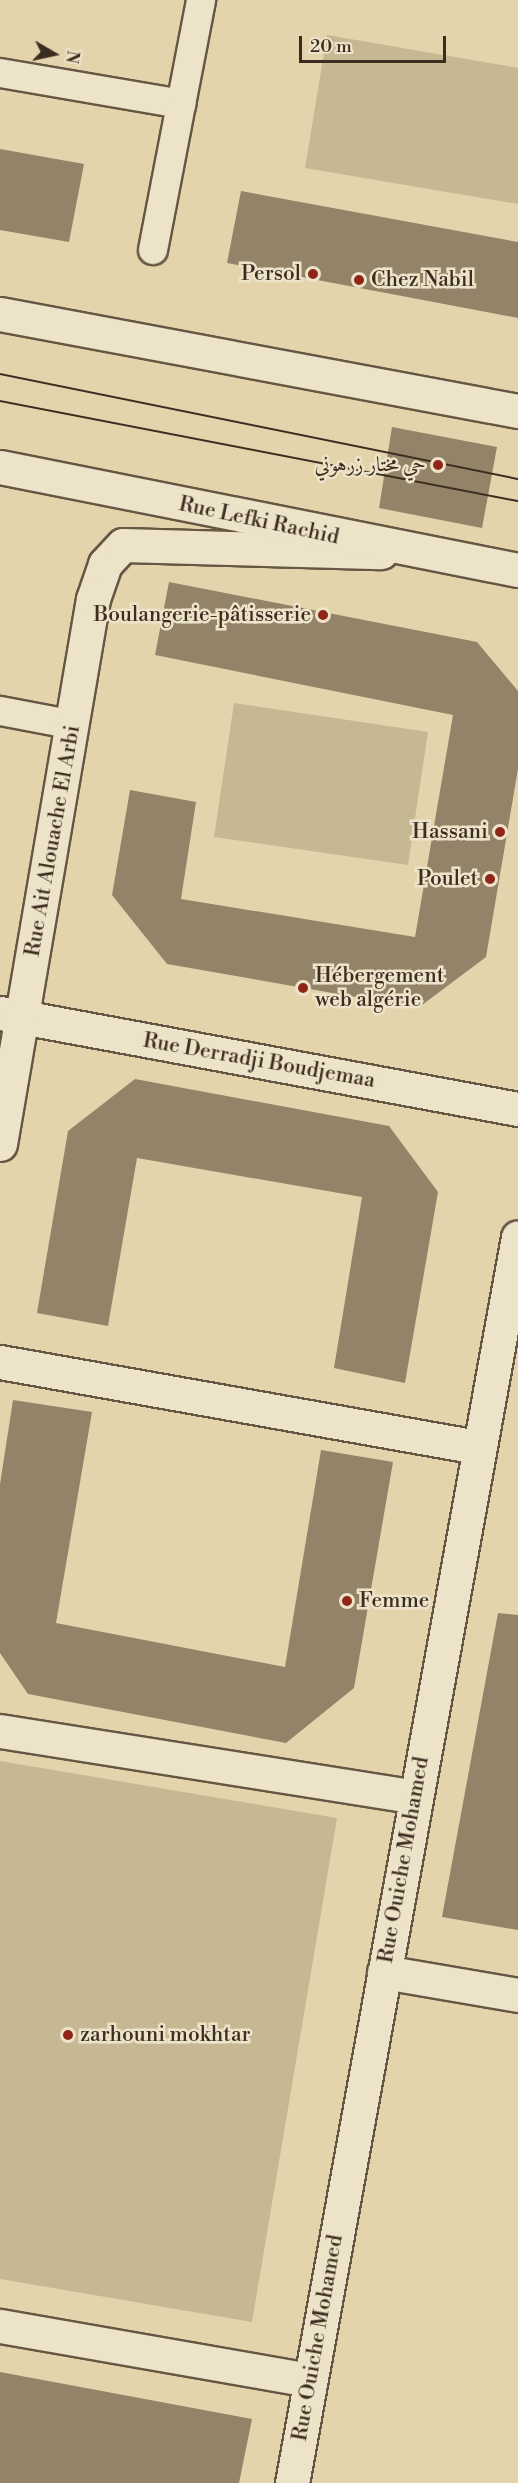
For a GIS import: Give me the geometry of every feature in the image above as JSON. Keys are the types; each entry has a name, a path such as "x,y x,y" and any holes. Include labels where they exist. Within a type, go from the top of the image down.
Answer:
{"street":[{"path":"0,314 518,411"},
{"name":"Rue Lefki Rachid","path":"0,467 408,553 518,570"},
{"name":"Rue Ait Alouache El Arbi","path":"0,1144 11,1015 74,725 93,599 105,564 123,545 408,553"},
{"name":"Rue Derradji Boudjemaa","path":"11,1015 518,1108"},
{"name":"Rue Ouiche Mohamed","path":"292,2483 478,1447 518,1238"},
{"path":"0,1362 478,1447"},
{"path":"0,1731 415,1797"},
{"path":"384,1972 518,1995"},
{"path":"0,2326 310,2380"}],"lane":[{"path":"153,250 201,0"},
{"path":"0,73 181,104"},
{"path":"0,711 74,725"}],"shaded area":[{"path":"327,35 518,68 518,204 305,168"},
{"path":"234,703 428,732 408,865 214,837"},
{"path":"0,1761 337,1818 252,2322 0,2279"}],"building":[{"path":"0,149 84,164 69,242 0,230"},
{"path":"241,191 518,242 518,318 227,263"},
{"path":"392,427 497,447 482,528 379,508"},
{"path":"169,582 477,642 518,691 518,769 486,957 418,1008 167,964 112,895 130,790 196,802 181,899 415,937 453,715 155,655"},
{"path":"135,1079 389,1126 438,1192 405,1383 334,1368 362,1197 137,1158 108,1326 37,1313 68,1131"},
{"path":"13,1400 92,1412 56,1623 285,1667 321,1450 393,1462 354,1688 286,1743 28,1694 0,1653 0,1484"},
{"path":"498,1613 518,1615 518,1930 442,1917"},
{"path":"0,2372 252,2419 239,2483 0,2483"}],"tram line":[{"path":"0,374 518,479"},
{"path":"0,401 518,501"}],"place":[{"name":"Persol","path":"313,274"},
{"name":"Chez Nabil","path":"359,280"},
{"name":"حي مختار زرهوني","path":"438,465"},
{"name":"Boulangerie-pâtisserie","path":"323,615"},
{"name":"Hassani","path":"500,832"},
{"name":"Poulet","path":"490,879"},
{"name":"Hébergement web algérie","path":"303,988"},
{"name":"Femme","path":"347,1601"},
{"name":"zarhouni mokhtar","path":"68,2035"}]}
